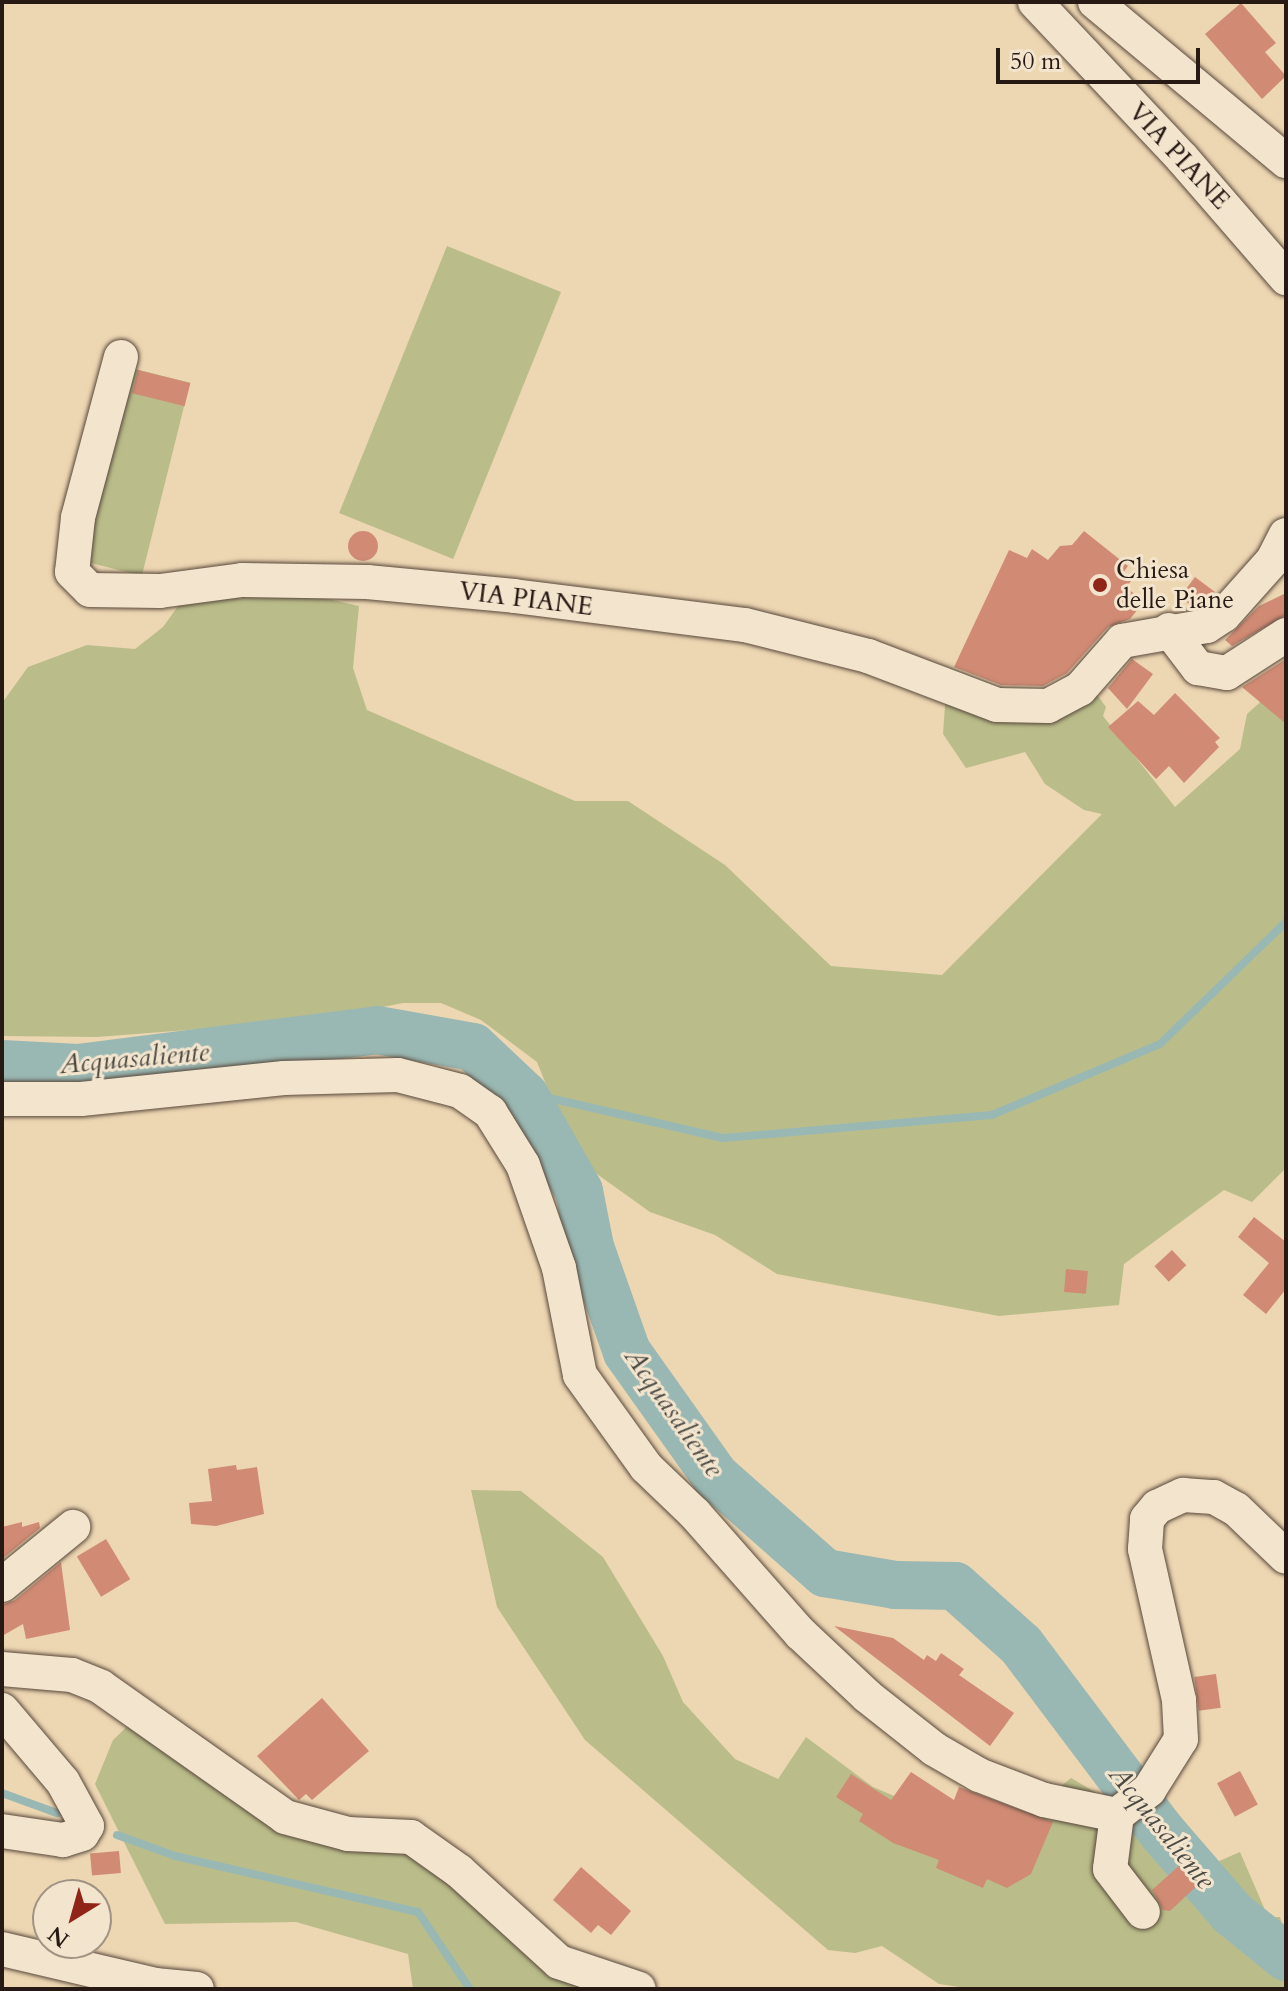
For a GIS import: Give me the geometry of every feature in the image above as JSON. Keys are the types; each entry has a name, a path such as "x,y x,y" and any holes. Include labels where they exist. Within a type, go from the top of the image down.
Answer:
{"street":[{"name":"VIA PIANE","path":"1035,2 1182,158 1286,278"},
{"path":"1095,2 1286,161"},
{"name":"VIA PIANE","path":"121,357 77,529 72,572 90,590 160,591 242,580 367,582 745,625 868,656 1011,707 1048,706 1068,697 1122,641 1169,630 1207,626 1224,615 1273,560 1286,535"},
{"path":"1169,630 1198,668 1227,673 1286,635"},
{"path":"2,1099 81,1099 284,1078 398,1075 460,1091 490,1112 523,1165 559,1268 580,1375 646,1467 695,1514 800,1633 934,1749 979,1775 1044,1800 1132,1804"},
{"path":"1143,1912 1110,1869 1132,1804 1181,1739 1179,1700 1145,1549 1147,1519 1157,1507 1183,1495 1214,1497 1236,1509 1286,1557"},
{"path":"2,1585 73,1527"},
{"path":"2,1669 72,1675 123,1699 232,1784 285,1817 348,1834 411,1837 459,1871 559,1962 639,1989"},
{"path":"2,1710 63,1782 87,1826 82,1834 63,1840 2,1831"},
{"path":"2,1949 155,1985 197,1989"}],"green space":[{"path":"447,246 561,292 453,559 339,513"},
{"path":"123,366 190,383 142,576 75,559"},
{"path":"221,597 324,598 359,606 353,668 367,710 575,801 628,801 725,865 831,966 942,975 1102,814 1084,810 1045,784 1025,752 966,768 943,734 947,677 1010,691 1042,689 1084,677 1106,707 1103,716 1175,807 1240,749 1247,714 1286,679 1286,1168 1252,1202 1224,1190 1124,1264 1119,1305 999,1316 777,1274 715,1235 650,1212 576,1159 537,1062 481,1020 441,1003 403,1003 317,1020 97,1037 2,1036 2,703 28,667 87,645 135,649 163,627 181,602"},
{"path":"471,1490 521,1491 603,1557 663,1656 683,1702 735,1759 778,1779 806,1737 873,1787 939,1815 1027,1821 1031,1810 1071,1778 1110,1801 1162,1862 1182,1871 1203,1868 1240,1852 1265,1910 1257,1917 1280,1917 1286,1939 1286,1989 973,1989 939,1984 882,1946 855,1953 828,1950 585,1740 497,1607"},
{"path":"145,1709 288,1808 407,1831 611,1989 413,1989 408,1954 296,1922 165,1924 95,1784 113,1740"}],"building":[{"path":"1241,3 1276,43 1265,52 1286,76 1262,99 1205,34"},
{"path":"138,370 190,383 185,406 132,393"},
{"path":"363,531 369,532 377,540 377,552 369,560 363,561 357,560 349,552 348,546 349,540 357,532"},
{"path":"1084,531 1128,566 1123,573 1131,581 1126,587 1144,602 1130,619 1108,627 1067,673 1043,686 1001,685 954,667 1009,550 1027,558 1032,549 1048,560 1060,546 1072,545"},
{"path":"1195,577 1215,592 1194,608 1180,597"},
{"path":"1286,593 1286,615 1232,646 1225,640 1259,606"},
{"path":"1132,659 1153,674 1127,709 1108,688"},
{"path":"1286,659 1286,724 1242,687"},
{"path":"1175,693 1220,738 1215,742 1219,747 1184,783 1169,766 1156,779 1108,727 1138,701 1154,715"},
{"path":"1254,1217 1286,1242 1286,1289 1266,1314 1243,1295 1269,1263 1238,1237"},
{"path":"1172,1250 1186,1265 1169,1282 1154,1266"},
{"path":"1066,1269 1088,1271 1086,1294 1064,1292"},
{"path":"236,1465 237,1470 257,1467 264,1514 216,1526 191,1524 189,1503 212,1501 208,1469"},
{"path":"22,1522 22,1527 39,1522 40,1528 2,1559 2,1527"},
{"path":"106,1539 130,1579 101,1597 77,1557"},
{"path":"61,1562 70,1630 26,1639 23,1624 2,1636 2,1605 15,1600"},
{"path":"834,1626 893,1638 924,1660 927,1655 936,1661 941,1653 964,1669 959,1675 1014,1713 990,1746"},
{"path":"1216,1674 1221,1708 1199,1711 1194,1677"},
{"path":"322,1698 369,1751 312,1800 306,1794 299,1800 257,1756"},
{"path":"1240,1771 1258,1805 1235,1817 1217,1783"},
{"path":"911,1772 954,1800 959,1787 1053,1822 1031,1874 1007,1888 987,1879 983,1888 936,1868 939,1860 893,1843 859,1821 863,1814 836,1797 851,1774 891,1800"},
{"path":"119,1851 121,1873 92,1875 90,1854"},
{"path":"1181,1864 1200,1883 1170,1911 1163,1910 1152,1890"},
{"path":"581,1867 631,1911 611,1935 598,1925 591,1933 553,1900"}],"waterway":[{"path":"519,1091 723,1138 992,1115 1160,1044 1286,922"},
{"name":"Acquasaliente","path":"2,1064 78,1068 377,1030 473,1047 525,1096 579,1191 590,1247 627,1352 715,1476 825,1573 895,1585 955,1586 1021,1645 1162,1832 1232,1913 1286,1957"},
{"path":"2,1793 57,1813"},
{"path":"117,1835 175,1856 418,1912 470,1989"}],"place":[{"name":"Chiesa delle Piane","path":"1100,585"}]}
